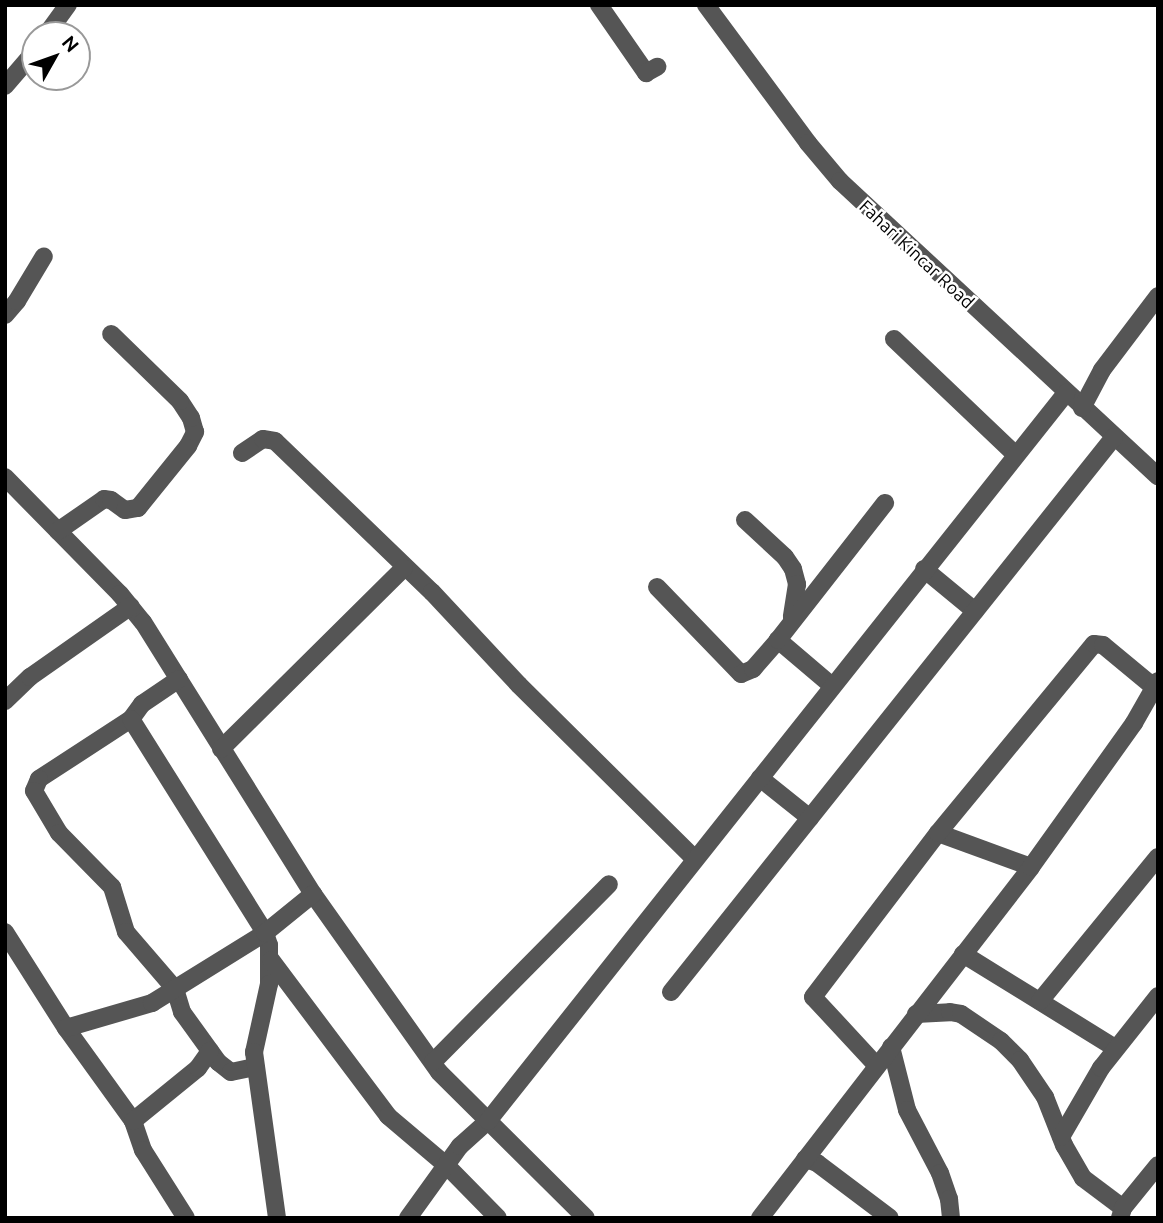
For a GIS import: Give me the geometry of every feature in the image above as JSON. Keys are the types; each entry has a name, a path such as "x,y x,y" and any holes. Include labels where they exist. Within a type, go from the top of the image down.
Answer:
{"street":[{"path":"56,21 68,5"},
{"path":"599,5 646,73 657,67"},
{"name":"Fahari Kincar Road","path":"706,5 807,143 840,181 1158,477"},
{"path":"5,86 21,67"},
{"path":"5,315 18,301 44,256"},
{"path":"1082,408 1102,370 1158,296"},
{"path":"58,530 104,499 111,500 125,510 138,508 188,446 195,432 191,418 180,401 111,334"},
{"path":"894,339 1016,455"},
{"path":"408,1218 460,1146 488,1121 831,685 1066,393"},
{"path":"671,992 1114,437"},
{"path":"242,453 263,439 275,441 695,859"},
{"path":"7,482 58,530 131,606 313,894 433,1062 586,1218"},
{"path":"657,587 741,674 753,669 778,640 885,503"},
{"path":"745,520 785,557 793,569 797,584 791,621"},
{"path":"221,749 404,568"},
{"path":"924,569 975,611"},
{"path":"5,701 30,677 131,606"},
{"path":"778,640 831,685"},
{"path":"760,1218 1151,714 1156,684 1103,645 1094,644 938,833 813,997 877,1066"},
{"path":"179,679 142,704 131,719 39,779 34,791 59,833 112,887 126,932 175,989 182,1012 226,1071 256,1067"},
{"path":"131,719 265,933 271,960 255,1035 256,1067 277,1218"},
{"path":"760,778 810,818"},
{"path":"938,833 1031,867"},
{"path":"1040,1001 1158,857"},
{"path":"433,1062 609,884"},
{"path":"66,1028 132,1010 175,989 265,933 313,894"},
{"path":"5,932 66,1028 132,1121 144,1150 186,1218"},
{"path":"963,954 1115,1048"},
{"path":"271,960 388,1116 446,1165 498,1218"},
{"path":"1061,1137 1115,1048 1158,996"},
{"path":"916,1014 950,1012 972,1019 1020,1060 1045,1097 1061,1137 1083,1178 1122,1213 1158,1165"},
{"path":"891,1047 907,1110 940,1173 949,1199 951,1218"},
{"path":"132,1121 198,1068 210,1051"},
{"path":"805,1158 817,1163 890,1218"}]}
